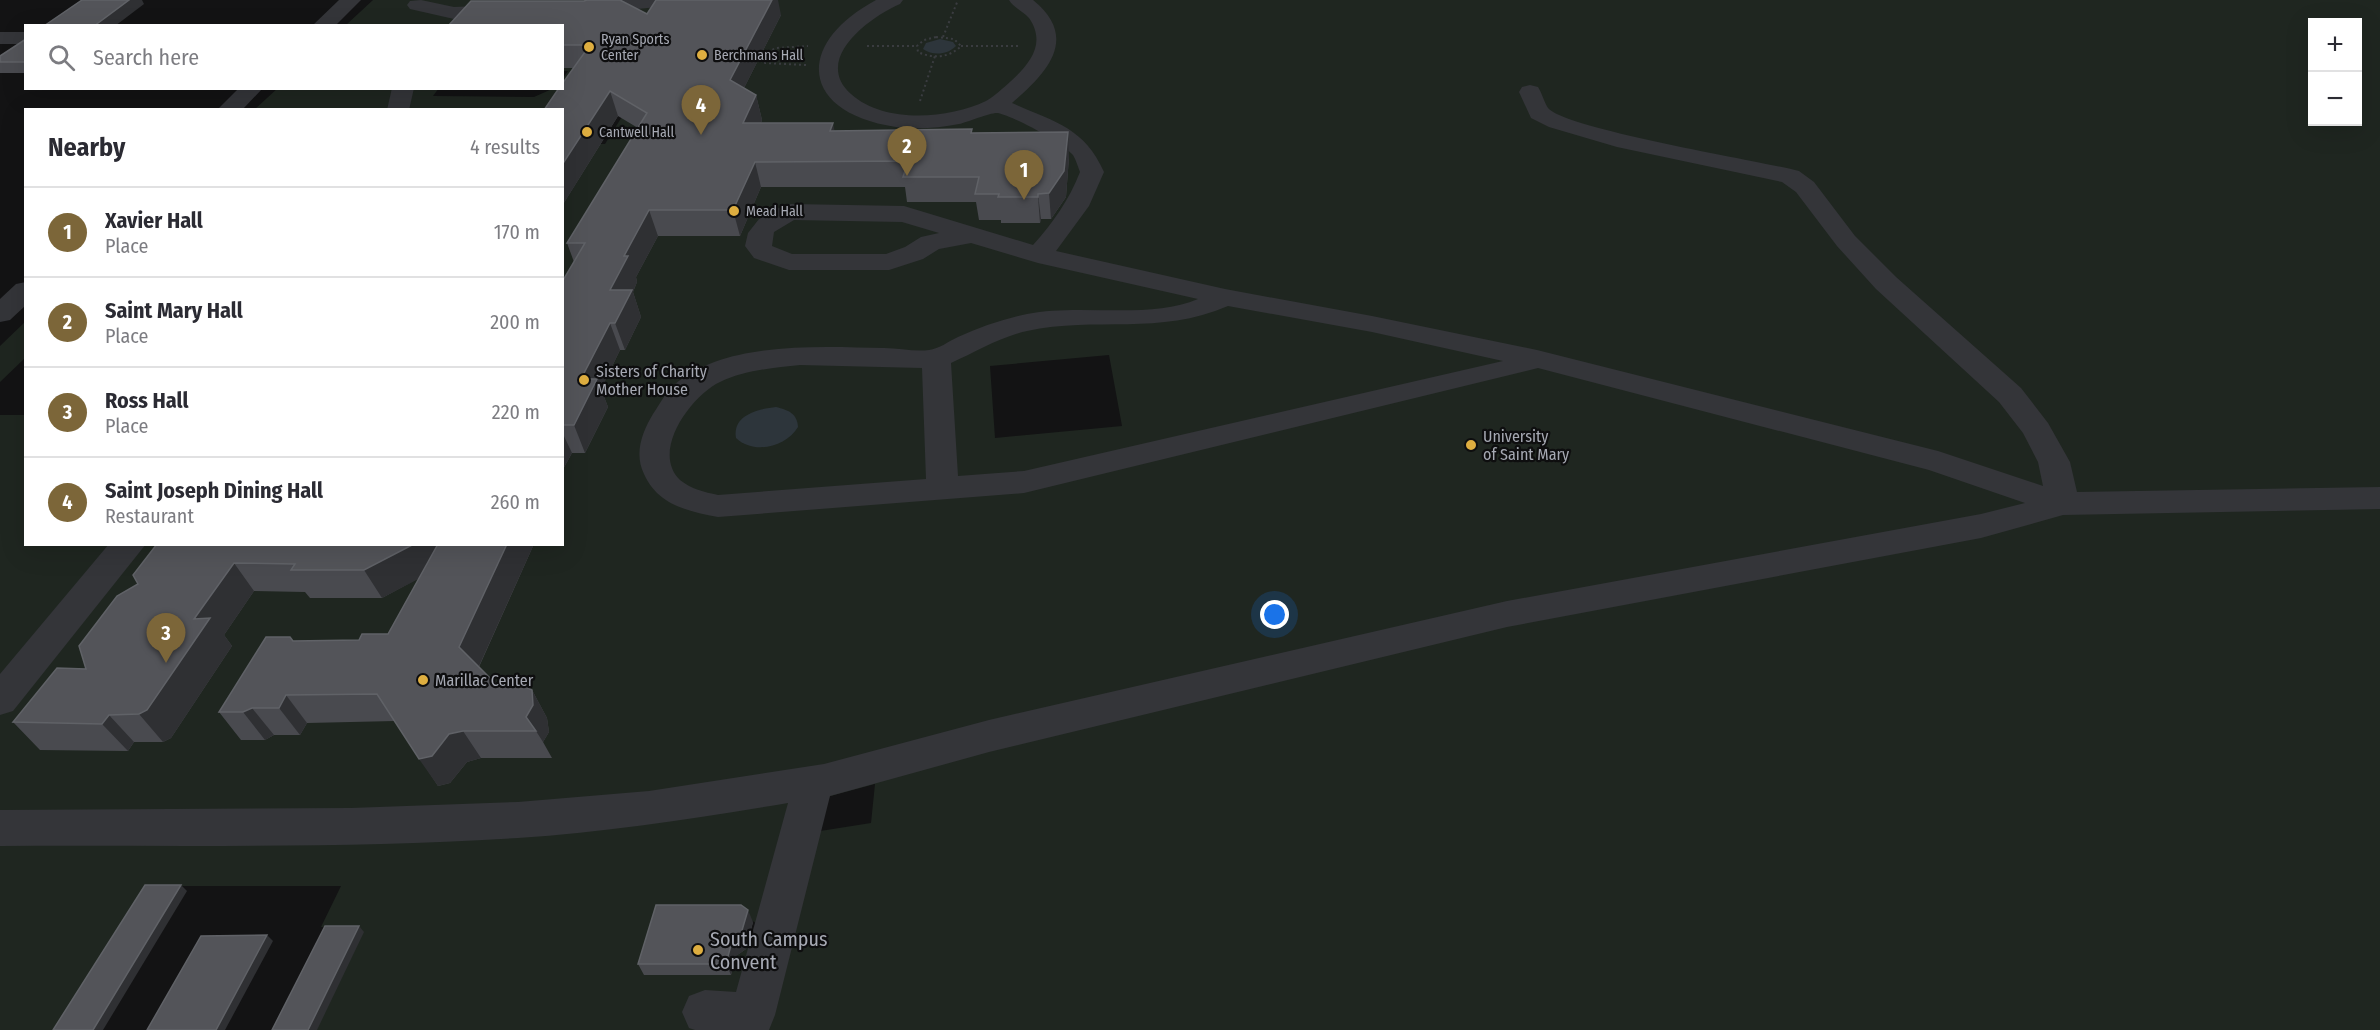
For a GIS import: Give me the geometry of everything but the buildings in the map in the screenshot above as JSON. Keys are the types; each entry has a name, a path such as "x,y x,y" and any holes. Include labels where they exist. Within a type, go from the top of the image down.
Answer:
{"street":[{"path":"324,24 351,0"},
{"path":"571,9 614,7 668,0"},
{"path":"893,0 869,12 845,33 830,57 828,72 830,83 839,96 853,108 877,117 914,121 962,116 996,104 1033,71 1043,59 1046,46 1045,31 1040,17 1019,0"},
{"path":"417,5 446,19 528,10"},
{"path":"0,38 24,38"},
{"path":"230,108 250,90"},
{"path":"398,108 403,90"},
{"path":"1530,92 1539,113 1557,122 1627,143 1790,176 1805,187 1846,241 1886,283 2010,395 2037,430 2054,462 2063,504"},
{"path":"996,104 1064,135 1084,153 1092,172 1086,191 1067,224 1038,255"},
{"path":"974,235 956,236 930,243 914,253 888,262 789,262 763,252 758,246 759,236 764,227 776,218 790,213 904,214 974,235 1038,255 1225,297 1372,324 1537,359 1938,462 2063,504"},
{"path":"0,314 24,292"},
{"path":"1225,297 1206,307 1178,314 1023,323 1003,328 936,358 776,357 708,375 686,390 672,405 662,425 655,457 660,479 683,499 718,506 1024,482 1510,368 1537,359"},
{"path":"936,358 944,488"},
{"path":"0,828 351,826 518,820 649,808 814,782 989,736 1507,614 1981,526 2063,504 2380,498"},
{"path":"0,700 127,546"},
{"path":"705,1012 752,1015 814,782"}],"path":[{"path":"943,37 958,0"},
{"path":"961,46 958,41 943,37 924,40 917,46 918,52 935,56 949,54 961,46 1046,46"},
{"path":"914,121 935,56"}],"shaded area":[{"name":"University of Saint Mary","path":"373,0 2380,0 2380,1030 304,1030 354,927 321,927 341,886 150,886 60,1030 0,1030 0,415 24,415 24,546 564,546 564,203 578,180 579,144 605,144 623,115 564,110 564,108 256,108 276,90 438,90 433,96 534,97 550,90 564,90 564,77 568,71 564,71 564,67 630,25 347,24","holes":["1109,355 1122,426 995,438 990,366","875,784 871,823 814,832 816,800","747,917 757,924 751,944 736,956"]},
{"path":"940,39 953,42 956,46 940,54 923,49 926,43"},
{"path":"24,323 24,359 0,382 0,346"},
{"path":"776,407 784,409 796,418 798,427 786,440 760,447 743,443 736,438 736,430 742,419 762,409"}],"place":[{"name":"Ryan Sports Center","path":"589,47"},
{"name":"Berchmans Hall","path":"702,55"},
{"name":"Cantwell Hall","path":"587,132"},
{"name":"Saint Joseph Dining Hall","path":"701,135"},
{"name":"Saint Mary Hall","path":"907,176"},
{"name":"Xavier Hall","path":"1024,200"},
{"name":"Mead Hall","path":"734,211"},
{"name":"Sisters of Charity Mother House","path":"584,380"},
{"name":"University of Saint Mary","path":"1471,445"},
{"name":"Ross Hall","path":"166,663"},
{"name":"Marillac Center","path":"423,680"},
{"name":"South Campus Convent","path":"698,950"}]}
